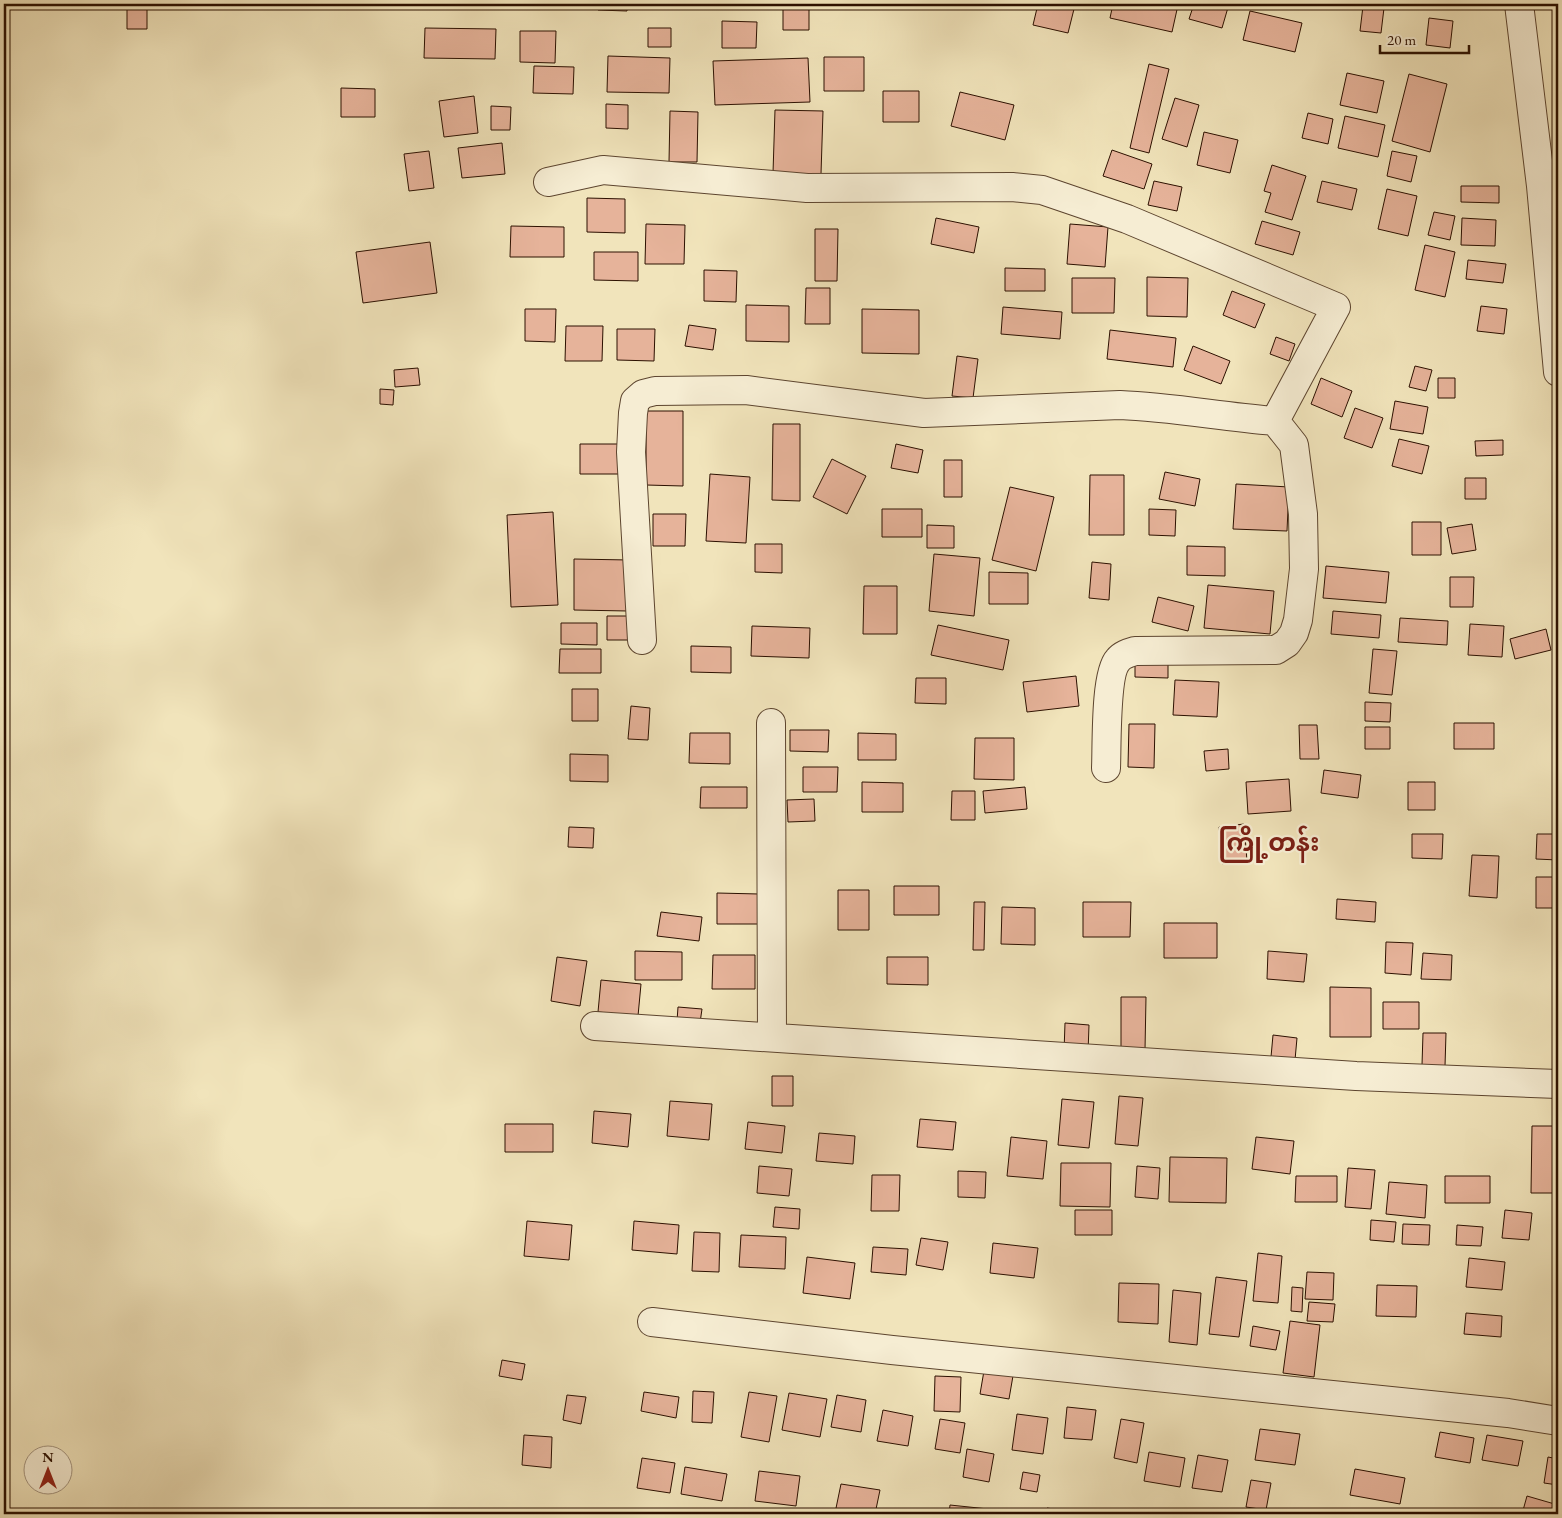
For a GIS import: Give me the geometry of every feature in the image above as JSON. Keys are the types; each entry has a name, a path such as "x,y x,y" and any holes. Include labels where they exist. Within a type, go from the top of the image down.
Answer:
{"street":[{"path":"1519,4 1541,186 1558,372"},
{"path":"548,182 603,170 808,188 1012,187 1042,190 1127,219 1336,307 1274,421"},
{"path":"642,640 631,452 633,413 636,400 643,394 655,391 746,390 924,413 1151,406 1204,415 1274,421 1294,445 1303,514 1304,569 1298,620 1294,633 1287,643 1276,650 1135,651 1125,654 1117,660 1112,675 1106,768"},
{"path":"771,723 772,1037"},
{"path":"595,1026 1356,1076 1558,1084"},
{"path":"652,1322 892,1350 1498,1412 1558,1421"}],"building":[{"path":"598,4 627,4 627,11 598,10"},
{"path":"1038,4 1075,5 1068,33 1033,25"},
{"path":"1113,4 1178,5 1172,32 1110,18"},
{"path":"1194,4 1229,4 1222,28 1189,19"},
{"path":"783,5 809,5 809,30 783,30"},
{"path":"1363,6 1384,8 1381,33 1360,31"},
{"path":"127,8 147,8 147,29 127,29"},
{"path":"1250,11 1302,23 1295,52 1243,40"},
{"path":"1429,18 1453,21 1450,48 1426,45"},
{"path":"722,21 757,22 756,48 722,48"},
{"path":"425,28 496,29 495,59 424,58"},
{"path":"648,28 671,28 671,47 648,47"},
{"path":"520,31 556,31 555,63 520,62"},
{"path":"608,56 670,58 669,93 607,92"},
{"path":"824,57 864,57 864,91 824,91"},
{"path":"808,58 810,102 715,105 713,61"},
{"path":"1149,64 1169,69 1149,153 1130,148"},
{"path":"534,66 574,67 573,94 533,93"},
{"path":"1347,73 1384,81 1377,113 1340,105"},
{"path":"1409,74 1447,84 1430,152 1392,141"},
{"path":"341,88 375,89 375,117 341,117"},
{"path":"883,91 919,91 919,122 883,122"},
{"path":"960,92 1014,105 1005,140 951,126"},
{"path":"474,96 478,133 444,137 439,101"},
{"path":"1175,98 1199,105 1187,147 1162,139"},
{"path":"606,104 628,105 628,129 606,128"},
{"path":"491,106 511,107 510,130 491,130"},
{"path":"775,110 823,111 821,174 773,173"},
{"path":"670,111 698,112 697,162 669,162"},
{"path":"1308,113 1333,119 1328,144 1302,138"},
{"path":"1345,116 1385,125 1378,157 1338,148"},
{"path":"1204,132 1238,140 1230,173 1197,165"},
{"path":"502,143 505,174 462,178 458,148"},
{"path":"1112,150 1152,164 1144,189 1103,176"},
{"path":"429,151 434,188 409,191 404,154"},
{"path":"1392,151 1417,156 1411,182 1387,176"},
{"path":"1272,165 1306,176 1292,220 1265,212 1271,193 1264,191"},
{"path":"1154,181 1182,187 1177,211 1148,205"},
{"path":"1322,181 1357,189 1352,210 1317,202"},
{"path":"1461,186 1499,186 1499,203 1461,202"},
{"path":"1387,189 1417,196 1408,236 1378,229"},
{"path":"587,198 625,199 625,233 587,232"},
{"path":"1434,212 1455,216 1450,240 1428,235"},
{"path":"936,218 979,227 974,253 931,244"},
{"path":"1462,218 1496,220 1495,246 1461,245"},
{"path":"1262,221 1300,232 1293,255 1255,244"},
{"path":"646,224 685,225 684,264 645,264"},
{"path":"1070,224 1108,227 1105,267 1067,264"},
{"path":"511,226 564,227 564,257 510,257"},
{"path":"815,229 838,229 837,281 815,281"},
{"path":"430,242 437,293 363,303 356,252"},
{"path":"1425,245 1455,252 1445,297 1415,290"},
{"path":"594,252 638,252 638,281 594,280"},
{"path":"1468,260 1506,264 1503,283 1466,279"},
{"path":"1005,268 1045,269 1045,291 1005,291"},
{"path":"704,270 737,271 736,302 704,301"},
{"path":"1147,277 1188,278 1187,317 1147,316"},
{"path":"1072,278 1115,278 1114,313 1072,313"},
{"path":"806,288 830,288 830,324 805,324"},
{"path":"1232,291 1265,304 1255,328 1223,315"},
{"path":"746,305 789,306 789,342 746,341"},
{"path":"1481,306 1507,309 1504,334 1477,331"},
{"path":"1003,307 1062,312 1060,339 1001,334"},
{"path":"525,309 556,309 555,342 525,341"},
{"path":"862,309 919,310 919,354 862,353"},
{"path":"689,325 716,329 713,350 685,346"},
{"path":"566,326 603,326 602,361 565,361"},
{"path":"617,329 655,329 654,361 617,360"},
{"path":"1110,330 1176,338 1173,367 1107,359"},
{"path":"1276,337 1295,344 1289,361 1270,354"},
{"path":"1193,346 1230,361 1221,384 1184,370"},
{"path":"957,356 978,359 973,398 952,396"},
{"path":"1415,366 1432,370 1426,391 1409,387"},
{"path":"418,368 420,385 395,387 394,370"},
{"path":"1321,378 1352,391 1342,417 1311,404"},
{"path":"1438,378 1455,378 1455,398 1438,398"},
{"path":"380,389 394,390 393,405 380,404"},
{"path":"1395,401 1428,407 1423,434 1390,429"},
{"path":"1355,408 1383,418 1372,448 1344,438"},
{"path":"646,411 683,411 683,486 646,485"},
{"path":"773,424 800,424 800,501 772,500"},
{"path":"1399,439 1429,446 1422,474 1392,466"},
{"path":"1503,440 1503,455 1476,456 1475,441"},
{"path":"580,444 619,444 619,474 580,474"},
{"path":"896,444 923,450 918,473 891,468"},
{"path":"832,459 866,476 847,514 813,497"},
{"path":"944,460 962,460 962,497 944,497"},
{"path":"1165,472 1200,479 1195,506 1159,499"},
{"path":"710,474 750,477 746,543 706,541"},
{"path":"1090,475 1124,475 1124,535 1089,535"},
{"path":"1465,478 1486,478 1486,499 1465,499"},
{"path":"1236,484 1289,487 1287,531 1233,529"},
{"path":"1010,487 1054,497 1036,571 992,560"},
{"path":"882,509 922,509 922,537 882,537"},
{"path":"1149,509 1176,510 1175,536 1149,535"},
{"path":"553,512 558,605 511,607 507,515"},
{"path":"653,514 686,514 685,546 653,546"},
{"path":"1412,522 1441,522 1441,555 1412,555"},
{"path":"1472,524 1476,550 1452,554 1447,528"},
{"path":"927,525 954,526 954,548 927,548"},
{"path":"755,544 782,544 782,573 755,572"},
{"path":"1187,546 1225,547 1225,576 1187,575"},
{"path":"934,554 980,558 974,616 929,611"},
{"path":"574,559 629,560 628,611 574,610"},
{"path":"1092,562 1111,564 1109,600 1089,598"},
{"path":"1326,566 1389,572 1386,603 1323,598"},
{"path":"989,572 1028,573 1028,604 989,604"},
{"path":"1450,577 1474,577 1473,607 1450,607"},
{"path":"1208,585 1274,591 1270,634 1204,628"},
{"path":"864,586 897,586 897,634 863,634"},
{"path":"1158,597 1194,606 1188,631 1152,622"},
{"path":"1333,611 1381,615 1379,638 1331,634"},
{"path":"607,616 629,616 629,640 607,640"},
{"path":"1400,618 1448,621 1447,645 1398,642"},
{"path":"561,623 597,623 597,645 561,644"},
{"path":"1470,624 1504,626 1502,657 1468,655"},
{"path":"938,625 1009,640 1003,670 931,655"},
{"path":"752,626 810,628 809,658 751,656"},
{"path":"1546,629 1551,650 1515,659 1510,639"},
{"path":"691,646 731,647 731,673 691,672"},
{"path":"560,649 601,649 601,673 559,673"},
{"path":"1373,649 1397,651 1392,695 1369,693"},
{"path":"1135,651 1168,651 1168,678 1135,677"},
{"path":"1076,676 1079,706 1027,712 1023,682"},
{"path":"916,678 946,678 946,704 915,703"},
{"path":"1175,680 1219,682 1217,717 1173,715"},
{"path":"572,689 598,689 598,721 572,721"},
{"path":"1365,702 1391,703 1390,722 1365,721"},
{"path":"631,706 650,708 648,740 628,739"},
{"path":"1454,723 1494,723 1494,749 1454,749"},
{"path":"1129,724 1155,724 1154,768 1128,767"},
{"path":"1299,725 1317,725 1319,759 1300,759"},
{"path":"1365,727 1390,727 1390,749 1365,749"},
{"path":"790,730 829,730 828,752 790,751"},
{"path":"690,733 730,733 730,764 689,763"},
{"path":"858,733 896,734 896,760 858,760"},
{"path":"975,738 1014,738 1014,780 974,779"},
{"path":"1228,749 1229,769 1206,771 1204,751"},
{"path":"570,754 608,755 608,782 570,781"},
{"path":"803,767 838,767 837,792 803,792"},
{"path":"1324,770 1361,775 1358,798 1321,793"},
{"path":"1289,779 1291,811 1248,814 1246,782"},
{"path":"862,782 903,783 903,812 862,812"},
{"path":"1408,782 1435,782 1435,810 1408,810"},
{"path":"701,787 747,787 747,808 700,808"},
{"path":"1025,787 1027,809 985,813 983,791"},
{"path":"952,791 975,791 975,820 951,820"},
{"path":"814,799 815,821 788,822 787,800"},
{"path":"1244,824 1247,861 1222,864 1219,827"},
{"path":"569,827 594,828 593,848 568,847"},
{"path":"1412,834 1443,834 1442,859 1412,858"},
{"path":"1537,834 1558,834 1558,860 1536,859"},
{"path":"1472,855 1499,856 1497,898 1469,896"},
{"path":"1536,877 1558,877 1558,908 1536,908"},
{"path":"894,886 939,886 939,915 894,915"},
{"path":"838,890 869,890 869,930 838,930"},
{"path":"717,893 759,894 758,924 717,924"},
{"path":"1337,899 1376,902 1375,922 1336,919"},
{"path":"974,902 985,902 984,950 973,950"},
{"path":"1083,902 1131,902 1130,937 1083,937"},
{"path":"1002,907 1035,908 1035,945 1001,944"},
{"path":"661,912 702,917 699,941 657,936"},
{"path":"1164,923 1217,923 1217,958 1164,958"},
{"path":"1386,942 1413,943 1411,975 1385,973"},
{"path":"635,951 682,952 682,980 635,980"},
{"path":"1268,951 1307,954 1304,982 1267,979"},
{"path":"1423,953 1452,955 1451,980 1421,979"},
{"path":"713,955 755,955 755,989 712,989"},
{"path":"557,957 587,961 580,1006 551,1001"},
{"path":"887,957 928,957 928,985 887,984"},
{"path":"601,980 641,984 638,1016 598,1012"},
{"path":"1330,987 1371,988 1371,1037 1330,1037"},
{"path":"1121,997 1146,997 1145,1050 1121,1050"},
{"path":"1383,1002 1419,1002 1419,1029 1383,1029"},
{"path":"678,1007 702,1009 700,1023 677,1021"},
{"path":"1065,1023 1089,1025 1088,1053 1064,1052"},
{"path":"1423,1033 1446,1033 1445,1066 1422,1065"},
{"path":"1273,1035 1297,1038 1295,1060 1271,1057"},
{"path":"1553,1041 1558,1041 1558,1075 1554,1075"},
{"path":"772,1076 793,1076 793,1106 772,1106"},
{"path":"1119,1096 1143,1098 1138,1146 1115,1144"},
{"path":"1062,1099 1094,1102 1089,1148 1058,1145"},
{"path":"670,1101 712,1104 709,1140 667,1136"},
{"path":"594,1111 631,1114 628,1147 592,1143"},
{"path":"920,1119 956,1122 953,1150 917,1147"},
{"path":"748,1122 785,1126 782,1153 745,1149"},
{"path":"505,1124 553,1124 553,1152 505,1152"},
{"path":"1532,1126 1558,1126 1558,1193 1531,1193"},
{"path":"819,1133 855,1136 853,1164 816,1161"},
{"path":"1011,1137 1047,1141 1043,1179 1007,1176"},
{"path":"1256,1137 1294,1141 1290,1174 1252,1169"},
{"path":"1170,1157 1227,1158 1226,1203 1169,1202"},
{"path":"1061,1163 1111,1163 1110,1207 1060,1206"},
{"path":"759,1166 792,1169 789,1196 757,1193"},
{"path":"1137,1166 1160,1168 1158,1199 1135,1197"},
{"path":"1348,1168 1375,1170 1371,1209 1345,1207"},
{"path":"958,1171 986,1172 985,1198 958,1197"},
{"path":"872,1175 900,1175 899,1211 871,1211"},
{"path":"1296,1176 1337,1176 1337,1202 1295,1202"},
{"path":"1445,1176 1490,1176 1490,1203 1445,1203"},
{"path":"1389,1182 1427,1185 1425,1218 1386,1214"},
{"path":"775,1207 800,1209 799,1229 773,1227"},
{"path":"1075,1210 1112,1210 1112,1235 1075,1235"},
{"path":"1505,1210 1532,1213 1529,1240 1502,1238"},
{"path":"1371,1220 1396,1222 1394,1242 1370,1240"},
{"path":"527,1221 572,1225 569,1260 524,1256"},
{"path":"634,1221 679,1225 677,1254 632,1250"},
{"path":"1403,1224 1430,1225 1429,1245 1402,1244"},
{"path":"1457,1225 1483,1227 1481,1246 1456,1245"},
{"path":"694,1232 720,1233 719,1272 692,1271"},
{"path":"741,1235 786,1237 785,1269 739,1267"},
{"path":"921,1238 948,1242 943,1270 916,1265"},
{"path":"993,1243 1038,1248 1034,1278 990,1273"},
{"path":"873,1247 908,1249 906,1275 871,1272"},
{"path":"1258,1253 1282,1256 1278,1303 1253,1301"},
{"path":"807,1257 855,1263 850,1299 803,1293"},
{"path":"1469,1258 1505,1262 1502,1290 1466,1287"},
{"path":"1307,1272 1334,1273 1333,1300 1305,1299"},
{"path":"1216,1277 1247,1281 1239,1337 1209,1334"},
{"path":"1119,1283 1159,1284 1158,1324 1118,1322"},
{"path":"1377,1285 1417,1286 1416,1317 1376,1316"},
{"path":"1292,1287 1303,1288 1302,1312 1291,1311"},
{"path":"1173,1290 1201,1293 1197,1345 1169,1342"},
{"path":"1309,1302 1335,1304 1333,1322 1307,1321"},
{"path":"1466,1313 1502,1316 1501,1337 1464,1334"},
{"path":"1290,1321 1320,1325 1314,1377 1283,1373"},
{"path":"1253,1326 1280,1331 1276,1350 1250,1346"},
{"path":"502,1360 525,1364 522,1380 499,1376"},
{"path":"985,1365 1014,1370 1009,1399 980,1394"},
{"path":"935,1376 961,1377 960,1412 934,1411"},
{"path":"693,1391 714,1392 712,1423 692,1422"},
{"path":"644,1392 679,1397 676,1418 641,1411"},
{"path":"749,1392 777,1396 769,1442 741,1437"},
{"path":"789,1393 827,1399 820,1437 782,1430"},
{"path":"567,1395 586,1397 581,1424 563,1420"},
{"path":"837,1395 866,1400 861,1432 831,1427"},
{"path":"1067,1407 1096,1410 1092,1440 1064,1438"},
{"path":"883,1410 913,1416 908,1446 877,1441"},
{"path":"1017,1414 1048,1418 1043,1454 1012,1450"},
{"path":"940,1419 965,1423 960,1453 935,1449"},
{"path":"1121,1419 1144,1423 1137,1463 1114,1458"},
{"path":"1260,1429 1300,1434 1295,1465 1255,1460"},
{"path":"1440,1432 1474,1438 1470,1463 1435,1457"},
{"path":"524,1435 552,1437 551,1468 522,1465"},
{"path":"1487,1435 1523,1441 1518,1466 1482,1460"},
{"path":"967,1449 994,1454 989,1482 963,1477"},
{"path":"1149,1452 1185,1458 1180,1487 1144,1481"},
{"path":"1198,1455 1228,1460 1222,1492 1192,1488"},
{"path":"1548,1457 1558,1459 1558,1485 1544,1483"},
{"path":"642,1458 675,1463 670,1493 637,1488"},
{"path":"685,1467 727,1474 722,1501 681,1494"},
{"path":"1355,1469 1405,1478 1400,1504 1350,1495"},
{"path":"759,1471 800,1476 796,1506 755,1501"},
{"path":"1023,1472 1040,1475 1037,1492 1020,1489"},
{"path":"1251,1480 1271,1483 1266,1510 1246,1507"},
{"path":"841,1484 880,1490 875,1514 835,1513"},
{"path":"1527,1496 1558,1505 1558,1514 1522,1514"},
{"path":"950,1505 988,1509 988,1514 949,1514"},
{"path":"1047,1508 1072,1512 1071,1514 1046,1514"},
{"path":"1462,1511 1479,1514 1461,1514"}],"district":[{"name":"ကြို့တန်း","path":"1269,842"}]}
